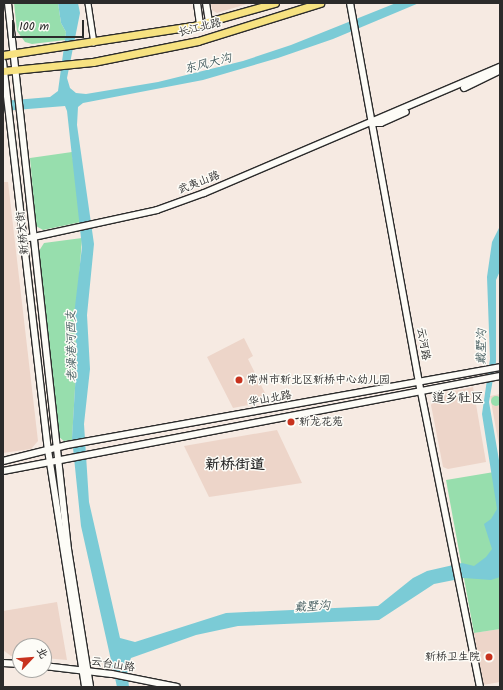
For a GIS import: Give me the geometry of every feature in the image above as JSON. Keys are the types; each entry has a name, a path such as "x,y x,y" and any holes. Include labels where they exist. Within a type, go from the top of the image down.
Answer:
{"main road":[{"name":"长江北路","path":"14,54 92,43 200,24 274,3"},
{"name":"长江北路","path":"15,70 82,63 213,37 320,3"},
{"path":"3,55 14,54"},
{"path":"4,71 15,70"}],"street":[{"name":"新桥大街","path":"8,3 68,549 85,670"},
{"path":"88,3 92,43"},
{"path":"197,3 200,24"},
{"path":"206,3 209,22"},
{"name":"云河路","path":"350,3 358,34 421,392 456,559 480,687"},
{"name":"新桥大街","path":"3,62 48,450 85,670"},
{"name":"武夷山路","path":"24,239 157,210 198,195 374,123 500,67"},
{"name":"武夷山路","path":"374,123 381,123 500,71"},
{"name":"华山北路","path":"57,448 500,367"},
{"name":"华山北路","path":"59,460 500,376"},
{"path":"3,461 57,448"},
{"path":"3,471 59,460"},
{"name":"云台山路","path":"52,667 112,674 177,687"},
{"path":"85,670 85,687"},
{"path":"85,670 90,687"}],"shaded area":[{"path":"211,3 250,3 217,13 212,10"},
{"path":"3,182 8,182 38,441 31,449 3,453"},
{"name":"常州市新北区新桥中心幼儿园","path":"244,338 253,356 248,359 269,401 233,408 207,357"},
{"path":"473,387 486,462 448,469 443,467 431,405 439,394"},
{"path":"500,394 500,451 490,396"},
{"path":"277,430 302,483 209,497 184,446"},
{"path":"57,602 67,660 52,659 52,638 12,638 12,656 3,650 3,611"},
{"name":"新桥卫生院","path":"500,629 500,682 483,685 474,633"}],"green space":[{"path":"14,3 58,3 61,23 66,32 65,40 32,44 25,42 17,31"},
{"path":"72,152 81,222 43,230 36,226 30,158"},
{"path":"82,238 75,333 77,354 72,440 64,441 59,437 39,251 44,243"},
{"path":"494,396 498,396 501,401 498,406 494,406 491,403 491,399"},
{"path":"500,471 500,629 474,633 446,480"}],"water":[{"path":"58,3 78,3 80,13 67,78 70,88 76,93 86,94 158,82 243,61 291,45 396,3 419,3 333,39 278,58 203,80 83,103 78,107 77,125 94,244 87,315 90,369 84,424 89,502 120,638 135,642 226,613 378,606 413,578 427,571 462,563 474,566 486,557 492,549 484,524 491,519 497,509 482,414 490,359 487,277 492,242 500,226 500,271 496,280 496,362 489,402 500,466 500,577 491,580 464,578 434,584 379,620 238,626 196,635 131,658 127,668 129,687 117,687 81,526 72,438 77,354 74,315 82,247 67,111 65,106 3,111 3,101 50,97 58,91 66,32 61,23"}],"place":[{"name":"常州市新北区新桥中心幼儿园","path":"239,380"},
{"name":"新龙花苑","path":"291,422"},
{"name":"新桥卫生院","path":"489,657"}],"district":[{"name":"道乡社区","path":"458,399"},
{"name":"新桥街道","path":"235,466"}],"water label":[{"name":"东风大沟","path":"208,64"},
{"name":"老澡港河西支","path":"72,346"},
{"name":"戴墅沟","path":"482,347"},
{"name":"戴墅沟","path":"312,607"}]}
